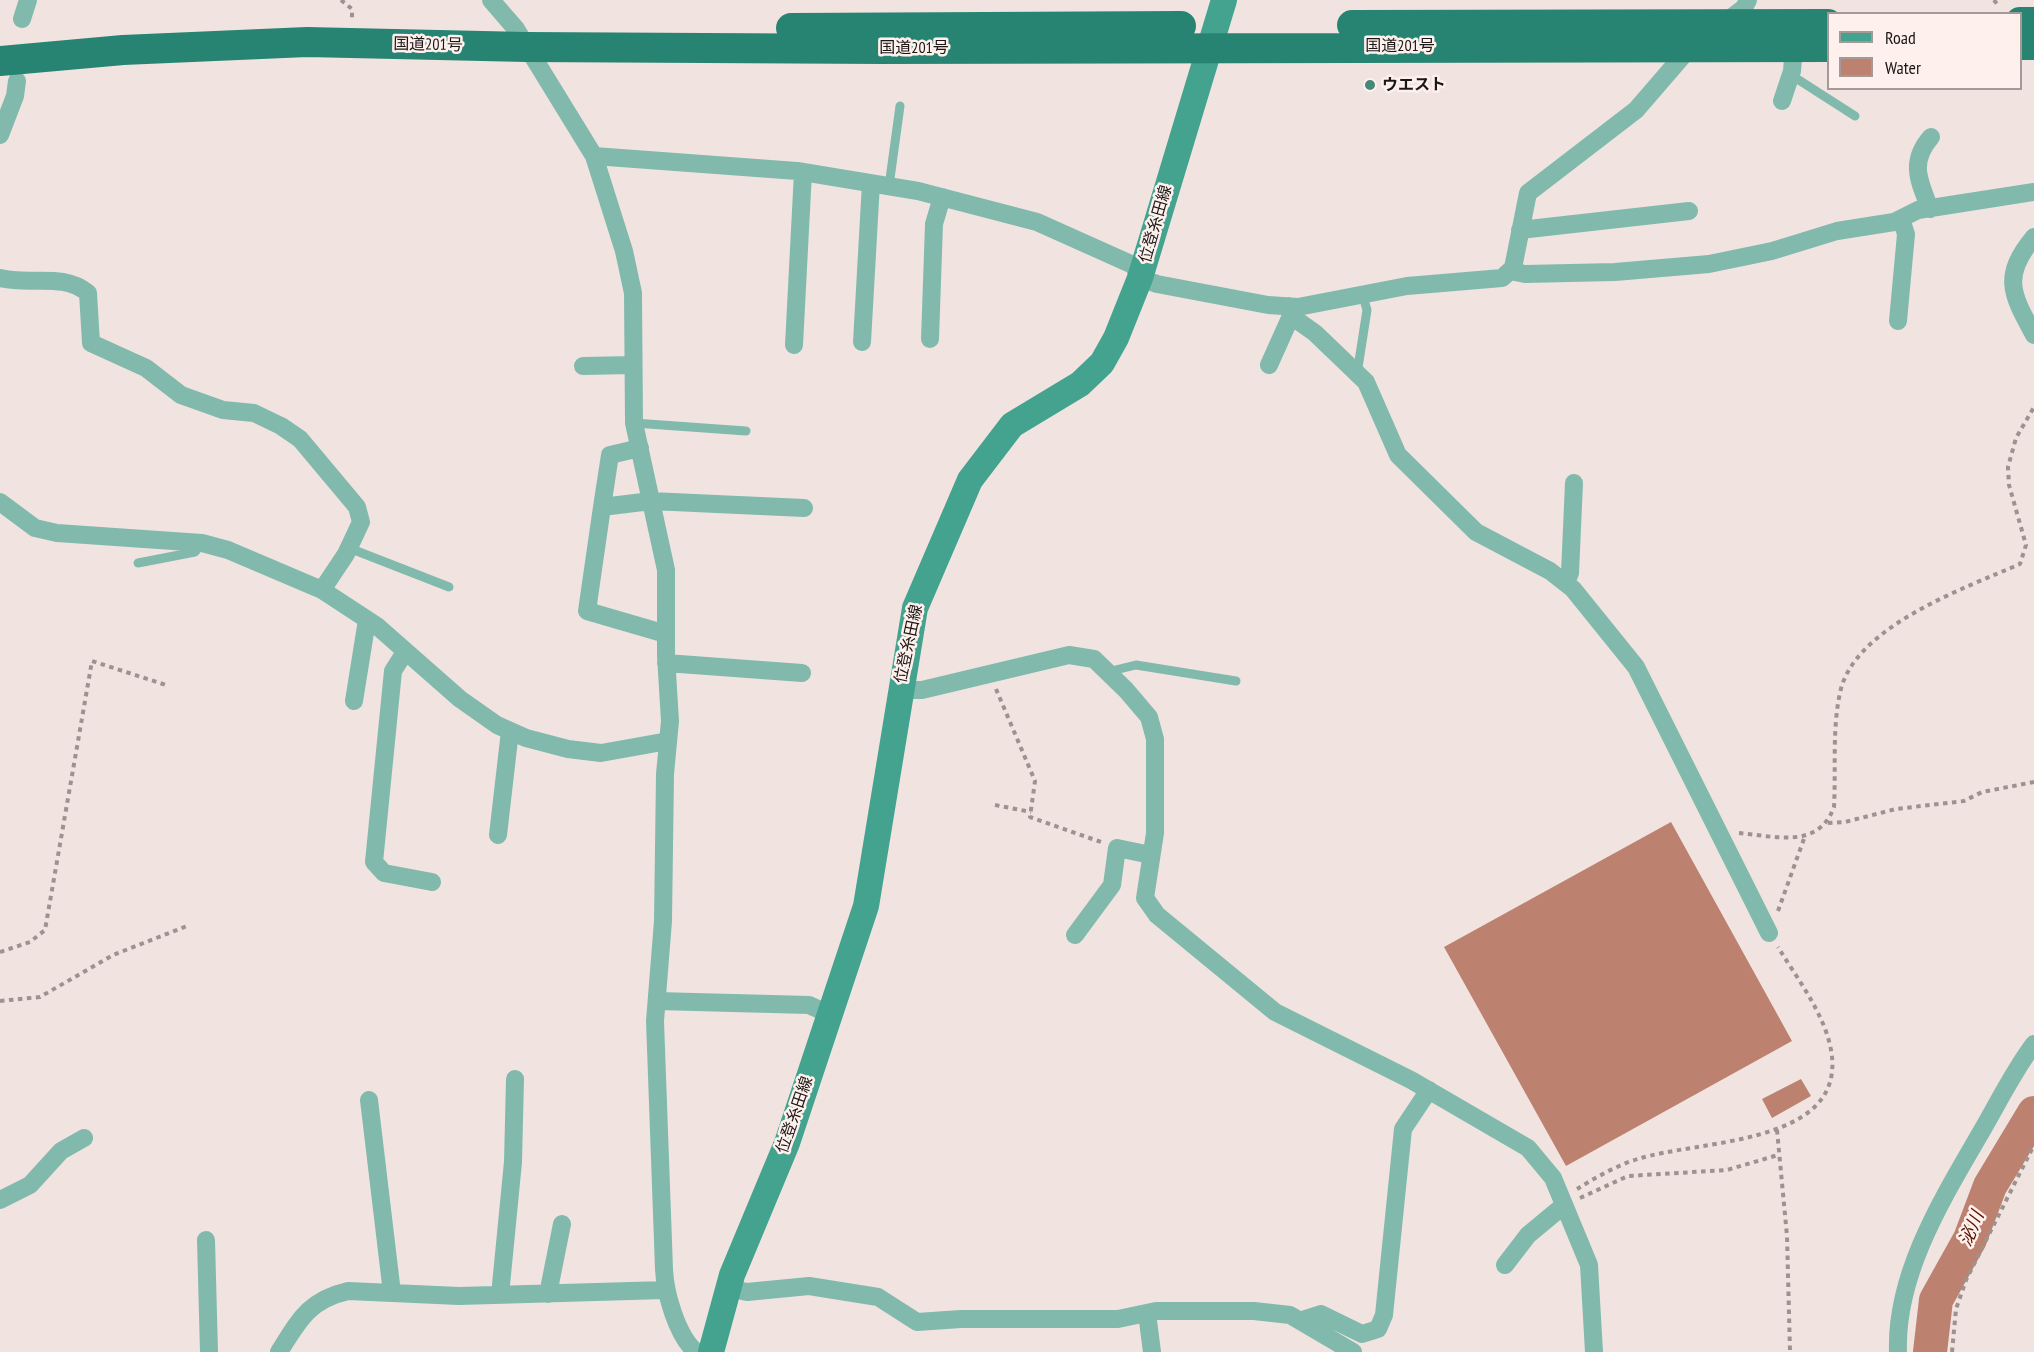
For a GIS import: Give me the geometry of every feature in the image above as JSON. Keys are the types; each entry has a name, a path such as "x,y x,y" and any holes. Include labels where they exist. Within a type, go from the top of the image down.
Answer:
{"highway":[{"name":"国道201号","path":"0,41 308,24 346,12 521,38"},
{"name":"国道201号","path":"1216,24 1689,47 1792,61 1827,47"},
{"name":"国道201号","path":"8,71 123,50 307,42 1216,24 1827,24"}],"main road":[{"name":"位登糸田線","path":"711,1352 728,1288 787,1143 866,906 915,608 970,480 1012,426 1080,384 1102,363 1116,338 1140,278 1216,24"}],"street":[{"path":"22,19 28,0"},
{"path":"491,0 521,38 594,156 624,251 633,293 634,423 666,570 666,663 669,721 663,921 657,1000 657,1121 665,1290 688,1345 696,1352"},
{"path":"1269,365 1289,311 1298,307 1407,286 1502,278 1513,268 1528,193 1636,110 1689,47 1744,8 1748,0"},
{"path":"1782,101 1792,61"},
{"path":"0,135 15,96 8,71"},
{"path":"1930,209 1917,172 1921,148 1931,137"},
{"path":"594,156 803,172 942,197 1037,222 1133,265 1140,278 1157,284 1289,311 1366,382 1398,455 1431,489 1476,532 1550,571 1566,583 1636,667 1769,933"},
{"path":"794,345 803,172"},
{"path":"862,342 871,183"},
{"path":"1510,271 1525,274 1615,272 1709,264 1772,251 1837,231 1894,222 1918,210 2034,192"},
{"path":"930,339 934,224 942,197"},
{"path":"1520,230 1689,212"},
{"path":"1898,321 1906,234 1901,219"},
{"path":"2034,237 2016,261 2013,284 2016,304 2034,335"},
{"path":"0,278 12,281 56,280 78,285 88,293 91,343 146,368 181,395 223,410 254,414 281,426 300,439 357,507 361,522 349,548 322,590"},
{"path":"583,366 632,365"},
{"path":"640,448 610,455 587,612 666,634"},
{"path":"1566,583 1570,573 1574,483"},
{"path":"602,507 651,501 804,508"},
{"path":"3,511 35,528 57,533 202,543 228,550 322,590 367,620 459,699 510,731 568,749 601,753 668,741"},
{"path":"354,701 367,620"},
{"path":"405,652 393,671 374,862 384,873 432,882"},
{"path":"900,690 922,690 1069,655 1094,659 1149,717 1155,739 1155,833 1145,898 1157,915 1275,1011 1428,1090 1528,1148 1553,1178 1589,1265 1594,1352"},
{"path":"666,663 802,673"},
{"path":"498,835 510,731"},
{"path":"1075,935 1112,885 1117,848 1151,855"},
{"path":"657,1000 809,1005 829,1014"},
{"path":"1898,1352 1907,1284 1922,1243 1955,1178 2034,1044"},
{"path":"500,1295 513,1162 515,1078"},
{"path":"1302,1320 1321,1314 1362,1334 1378,1329 1384,1315 1403,1129 1428,1090"},
{"path":"369,1100 392,1293"},
{"path":"0,1200 30,1185 61,1151 84,1138"},
{"path":"1505,1265 1528,1235 1562,1203"},
{"path":"548,1294 562,1224"},
{"path":"206,1240 209,1352"},
{"path":"728,1288 747,1292 809,1286 878,1297 917,1322 961,1319 1118,1319 1147,1313 1254,1311 1290,1315 1353,1352"},
{"path":"279,1352 307,1309 332,1294 348,1291 500,1295 665,1290"},
{"path":"1147,1313 1152,1352"}],"lane":[{"path":"1792,61 1855,116"},
{"path":"890,186 900,106"},
{"path":"1357,374 1367,310 1362,293"},
{"path":"634,423 746,431"},
{"path":"138,563 195,552 202,543"},
{"path":"349,548 449,587"},
{"path":"1107,672 1136,665 1236,681"}],"path":[{"path":"1828,823 1834,807 1840,692 1848,671 1859,654 1922,606 2020,564 2026,545 2009,485 2008,467 2016,438 2034,407"},
{"path":"0,952 30,942 45,930 92,661 166,685"},
{"path":"990,674 1007,721 1035,781 1030,817 1117,848"},
{"path":"1717,832 1796,838 1805,836 1828,823 1845,822 1896,809 1964,801 1983,792 2034,782"},
{"path":"995,805 1031,812"},
{"path":"1562,1203 1637,1159 1777,1130 1800,1119 1822,1101 1830,1084 1832,1057 1826,1034 1809,996 1769,933 1805,836"},
{"path":"0,1001 40,997 113,956 187,926"},
{"path":"1777,1130 1787,1236 1790,1352"},
{"path":"1952,1352 1956,1310 1966,1281 2034,1145"},
{"path":"1562,1203 1628,1176 1727,1170 1778,1155"}],"water":[{"path":"1671,822 1792,1041 1566,1166 1444,947"},
{"path":"1801,1079 1811,1096 1772,1118 1762,1099"}],"waterway":[{"name":"泌川","path":"1930,1352 1936,1300 1970,1239 1990,1186 2034,1113"}],"place":[{"name":"ウエスト","path":"1370,85"}]}
